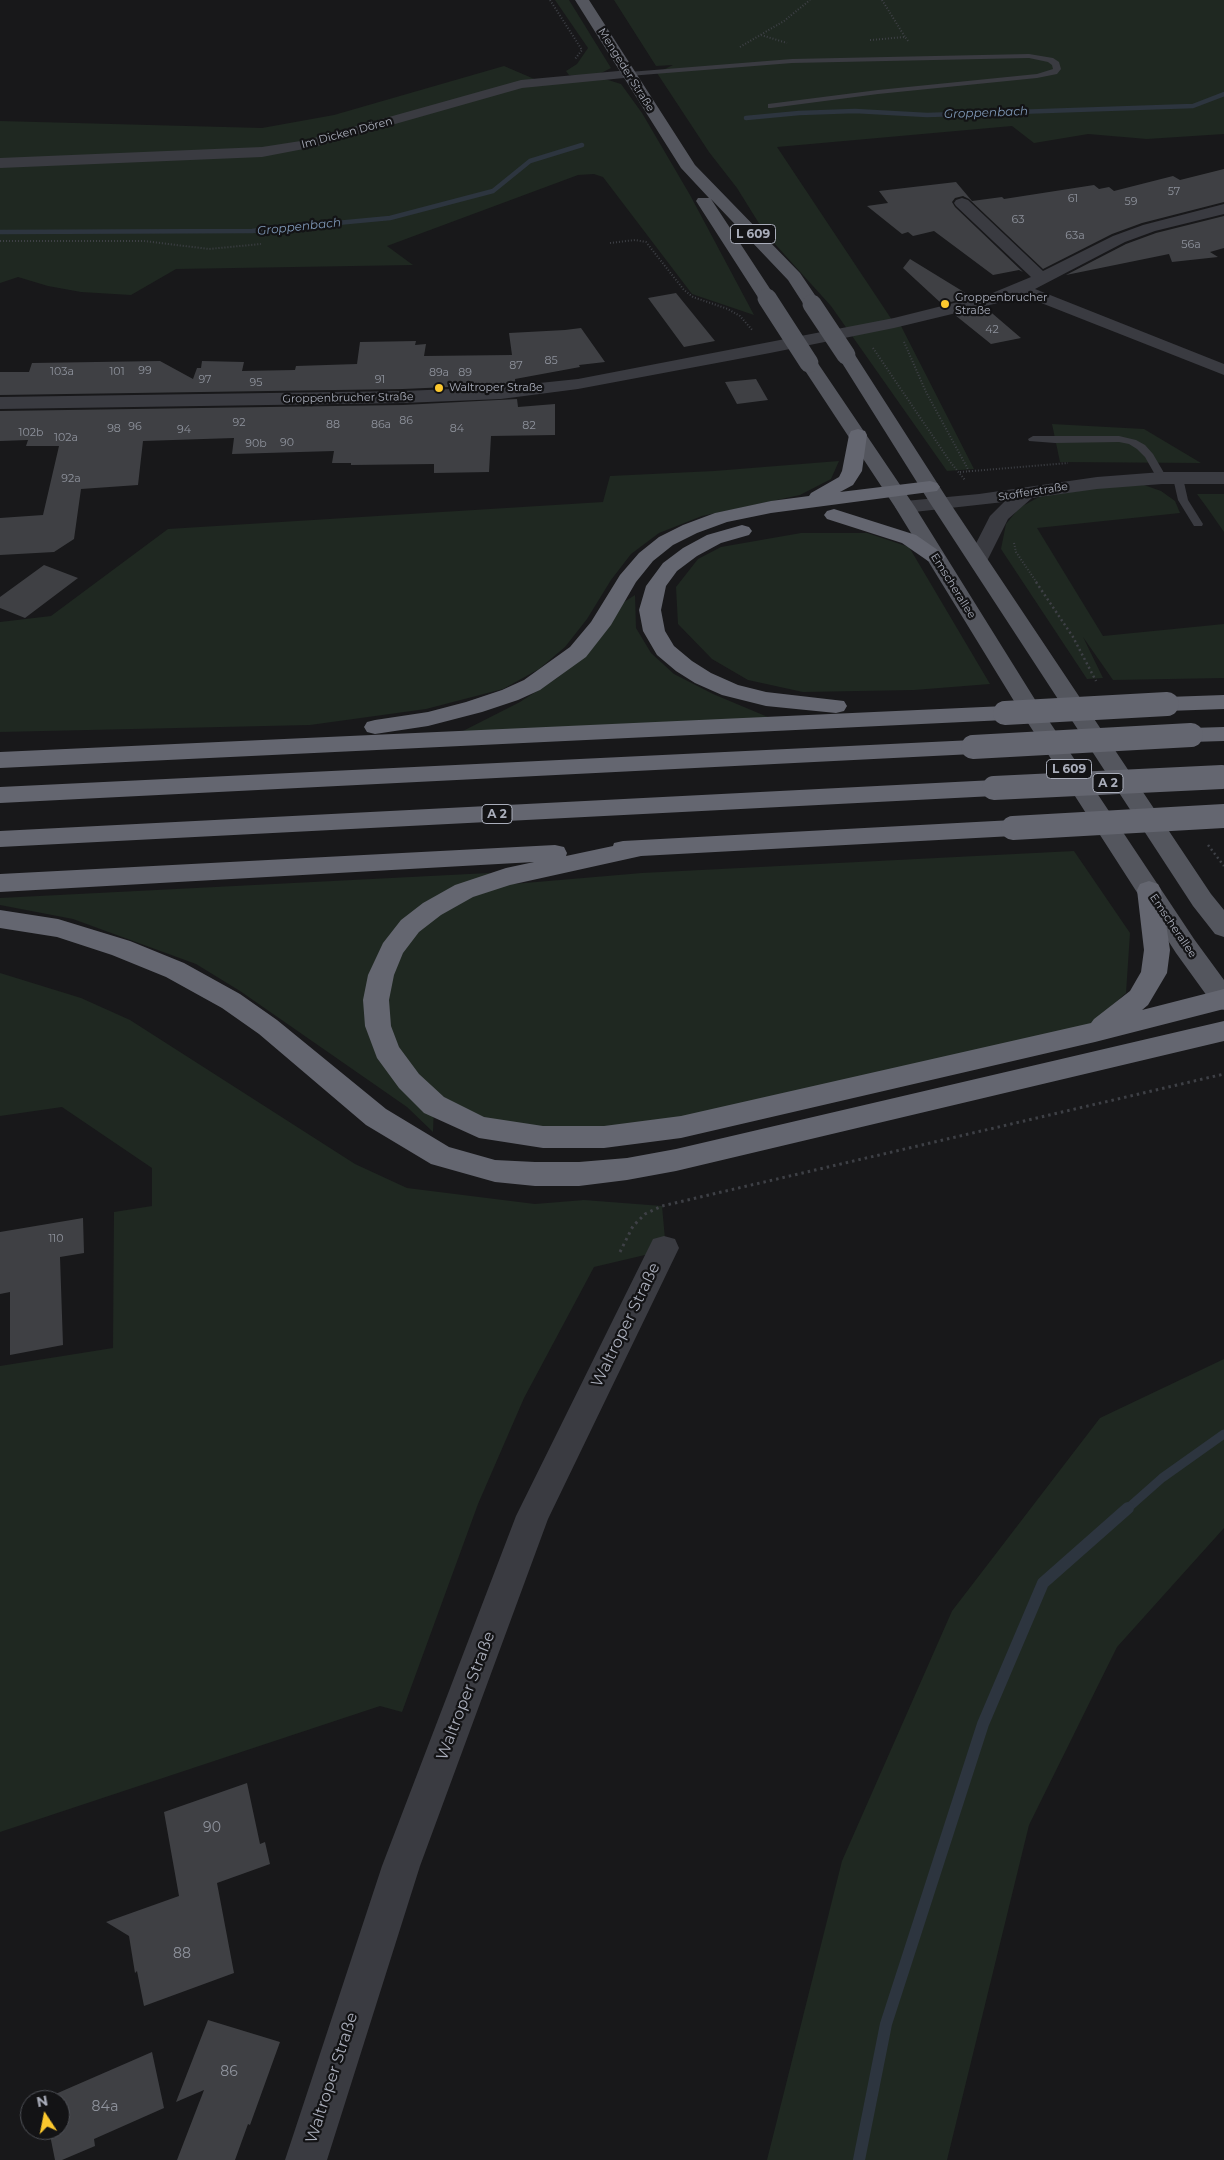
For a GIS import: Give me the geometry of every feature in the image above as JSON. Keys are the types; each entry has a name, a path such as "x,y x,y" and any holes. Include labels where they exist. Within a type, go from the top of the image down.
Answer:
{"highway":[{"path":"803,503 823,495 846,481 852,471 858,435"},
{"path":"227,750 428,719 510,695 532,685 578,652 600,625 627,580 646,557 666,540 722,517 803,503 900,499"},
{"path":"900,499 834,515 750,529 714,540 690,552 670,567 656,586 650,610 654,631 665,650 703,678 730,690 766,699 807,704 955,713"},
{"path":"834,515 909,539 935,557"},
{"path":"0,760 955,713 1005,713 1224,702"},
{"path":"0,795 1224,734"},
{"name":"A 2","path":"0,839 1223,777"},
{"path":"0,883 1224,816"},
{"path":"641,848 506,877 464,891 432,909 410,926 392,950 381,975 376,1000 378,1026 387,1051 409,1081 434,1105 479,1127 543,1137 604,1137 681,1127 1095,1032 1224,999"},
{"path":"1095,1032 1139,998 1154,973 1157,950 1149,890"},
{"path":"0,919 58,928 121,948 175,970 231,1001 268,1028 376,1117 441,1156 495,1171 535,1174 579,1174 618,1170 676,1160 1224,1031"}],"main road":[{"name":"Mengeder Straße","path":"582,0 670,140"},
{"name":"Emscherallee","path":"670,140 689,168 781,263 812,304 935,495 1197,891 1224,928"},
{"name":"Emscherallee","path":"689,168 694,186 900,499 1028,706 1185,946 1224,999"}],"street":[{"name":"Im Dicken Dören","path":"0,163 262,152 309,144 498,90 555,80 630,74"},
{"path":"962,204 1042,278"},
{"name":"Groppenbrucher Straße","path":"0,403 403,397 501,393 578,384 894,323 996,298 1021,289 1119,238 1149,228 1224,209"},
{"path":"1021,289 1224,370"},
{"name":"Stofferstraße","path":"935,495 964,478 1093,474 1170,478 1224,478"},
{"name":"Stofferstraße","path":"900,499 935,495 979,500 1097,483 1170,478"},
{"path":"978,559 1000,516 1026,493"},
{"name":"Waltroper Straße","path":"306,2160 401,1866 533,1516 664,1248"}],"lane":[{"path":"630,74 792,61 1029,56 1050,60 1056,64 1057,69 1054,72 1037,76 878,92 771,106"},
{"path":"1033,439 1119,439 1132,442 1141,447 1170,478 1198,524"}],"path":[{"path":"550,0 582,50 574,61 551,74 555,80"},
{"path":"732,48 741,47 784,21 810,0"},
{"path":"882,0 905,38"},
{"path":"610,243 635,240 646,242 684,290 693,297 728,309 740,316 765,349"},
{"path":"0,241 144,241 209,249 261,244"},
{"path":"870,344 951,463 964,478 969,471 926,392 894,323"},
{"path":"1000,516 1016,522 1019,527 1014,545 1016,552 1073,637 1092,675"},
{"path":"620,1252 633,1226 645,1214 662,1206 1224,1074"}],"shaded area":[{"path":"555,0 569,0 611,68 599,74 569,75 566,71 577,64 588,48"},
{"path":"614,0 1224,0 1224,134 1147,139 1088,134 1034,143 1012,126 777,147 892,320 901,326 974,469 947,471 831,306 765,233 737,188 709,152 657,73 673,65 656,66"},
{"path":"504,66 546,84 605,79 621,84 642,113 690,195 754,315 692,294 603,177 594,174 578,175 387,246 413,265 176,269 131,295 81,292 48,286 18,277 0,283 0,121 262,128 334,115"},
{"path":"1052,424 1144,429 1201,463 1060,462"},
{"path":"839,461 831,479 800,495 702,516 659,533 631,554 611,580 587,619 565,647 539,669 503,689 426,709 310,725 0,732 0,622 51,616 168,529 603,502 610,476 714,471"},
{"path":"1144,485 1161,491 1175,501 1180,513 1037,528 1103,636 1224,624 1224,678 1113,680 1083,637 1103,678 1087,679 1001,549 1006,524 1019,508 1039,497 1110,486"},
{"path":"1197,494 1224,494 1224,532 1208,509"},
{"path":"801,533 867,533 909,547 990,684 914,690 803,692 748,680 712,659 678,624 676,587 698,559 721,547"},
{"path":"635,595 636,628 651,653 674,674 713,694 775,720 459,733 520,702 557,678 586,654 621,604"},
{"path":"1074,851 1130,933 1126,993 1088,1027 754,1111 543,1137 434,1105 433,1132 407,1107 240,991 196,964 73,919 0,905 0,898 489,873 513,884 642,873"},
{"path":"0,973 81,998 130,1020 355,1164 407,1188 535,1204 584,1200 662,1206 666,1250 594,1267 524,1398 478,1504 402,1712 380,1706 0,1832 0,1366 113,1348 114,1212 152,1206 152,1168 62,1107 0,1116"},
{"path":"1224,1359 1224,1528 1117,1647 1029,1825 947,2160 767,2160 842,1861 952,1611 1100,1418"}],"building":[{"path":"1224,169 1224,202 1142,223 1112,234 1043,269 969,199 963,196 955,198 952,202 955,207 1023,272 1019,270 993,275 934,231 913,236 908,232 902,234 867,206 888,203 879,191 956,182 972,201 1002,197 1004,199 1094,185 1099,189 1109,187 1114,191 1173,176 1180,180"},
{"path":"1224,216 1224,248 1210,252 1218,257 1172,262 1169,254 1066,275 1126,244 1156,233"},
{"path":"910,259 972,297 942,304 903,268"},
{"path":"676,293 715,341 684,347 648,298"},
{"path":"986,308 1021,338 991,344 955,315"},
{"path":"581,328 605,362 579,365 580,367 515,379 515,384 403,389 0,395 0,372 29,372 32,363 160,361 193,379 197,368 201,368 202,361 244,362 242,371 295,370 296,366 357,364 360,342 416,341 415,345 426,344 424,356 512,355 509,333"},
{"path":"756,379 768,400 737,404 725,382"},
{"path":"517,399 518,407 555,404 555,435 491,436 489,472 434,473 434,464 351,465 351,463 332,463 334,451 232,454 234,438 143,441 138,485 81,489 74,539 54,552 0,555 0,518 43,515 59,446 26,446 28,440 0,441 0,411 403,405"},
{"path":"44,565 78,578 25,618 0,608 0,597"},
{"path":"83,1218 84,1253 60,1257 63,1345 10,1355 10,1292 0,1294 0,1232"},
{"path":"247,1783 260,1844 265,1842 270,1864 217,1883 234,1973 144,2006 137,1971 135,1973 129,1936 106,1922 179,1896 164,1812"},
{"path":"208,2020 280,2042 250,2125 248,2124 235,2160 177,2160 204,2090 176,2102"},
{"path":"152,2052 164,2108 94,2139 95,2146 62,2160 55,2160 51,2140 70,2140 70,2090 65,2090"}],"waterway":[{"name":"Groppenbach","path":"746,118 799,113 855,111 927,115 1193,106 1224,94"},
{"name":"Groppenbach","path":"0,232 252,231 390,218 493,191 530,161 582,145"},
{"path":"1127,1509 1162,1478 1224,1434"},
{"path":"859,2160 886,2024 983,1724 1043,1583 1128,1508"}],"place":[{"name":"Groppenbrucher Straße","path":"945,304"},
{"name":"Waltroper Straße","path":"439,388"}]}
